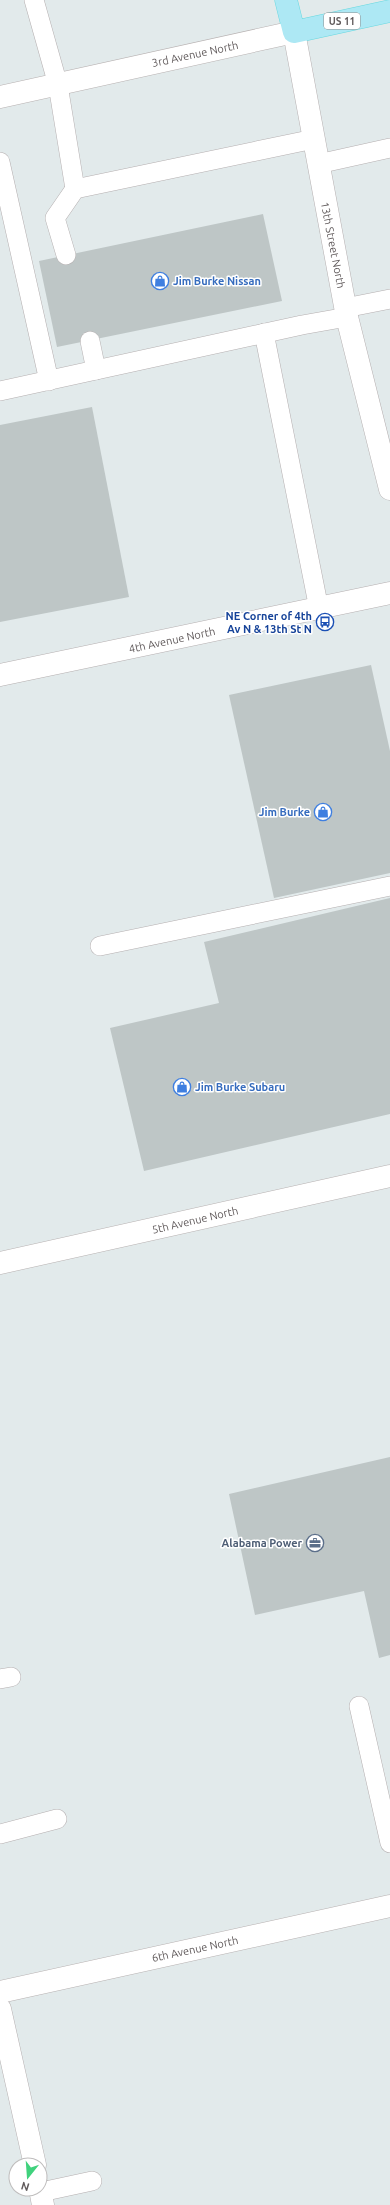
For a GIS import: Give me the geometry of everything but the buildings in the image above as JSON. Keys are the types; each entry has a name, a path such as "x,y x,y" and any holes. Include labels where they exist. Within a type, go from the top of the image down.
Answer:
{"main road":[{"name":"13th Street North","path":"286,0 294,32 346,312 390,489"},
{"name":"3rd Avenue North","path":"0,97 390,11"},
{"name":"4th Avenue North","path":"0,675 390,593"},
{"name":"5th Avenue North","path":"0,1263 390,1176"},
{"name":"6th Avenue North","path":"0,1992 390,1906"},
{"path":"0,2009 33,2157"}],"lane":[{"path":"34,0 58,85 75,189"},
{"path":"66,255 54,218 75,189 314,139"},
{"path":"318,164 390,148"},
{"path":"0,162 49,380"},
{"path":"0,391 264,333 390,299"},
{"path":"264,333 319,609"},
{"path":"90,341 96,370"},
{"path":"100,946 390,886"},
{"path":"360,1706 390,1843"},
{"path":"0,1834 57,1819"},
{"path":"48,2193 92,2181"}],"place":[{"name":"Jim Burke Nissan","path":"160,281"},
{"name":"NE Corner of 4th Av N & 13th St N","path":"325,622"},
{"name":"Jim Burke","path":"323,812"},
{"name":"Jim Burke Subaru","path":"182,1087"},
{"name":"Alabama Power","path":"315,1543"}]}
